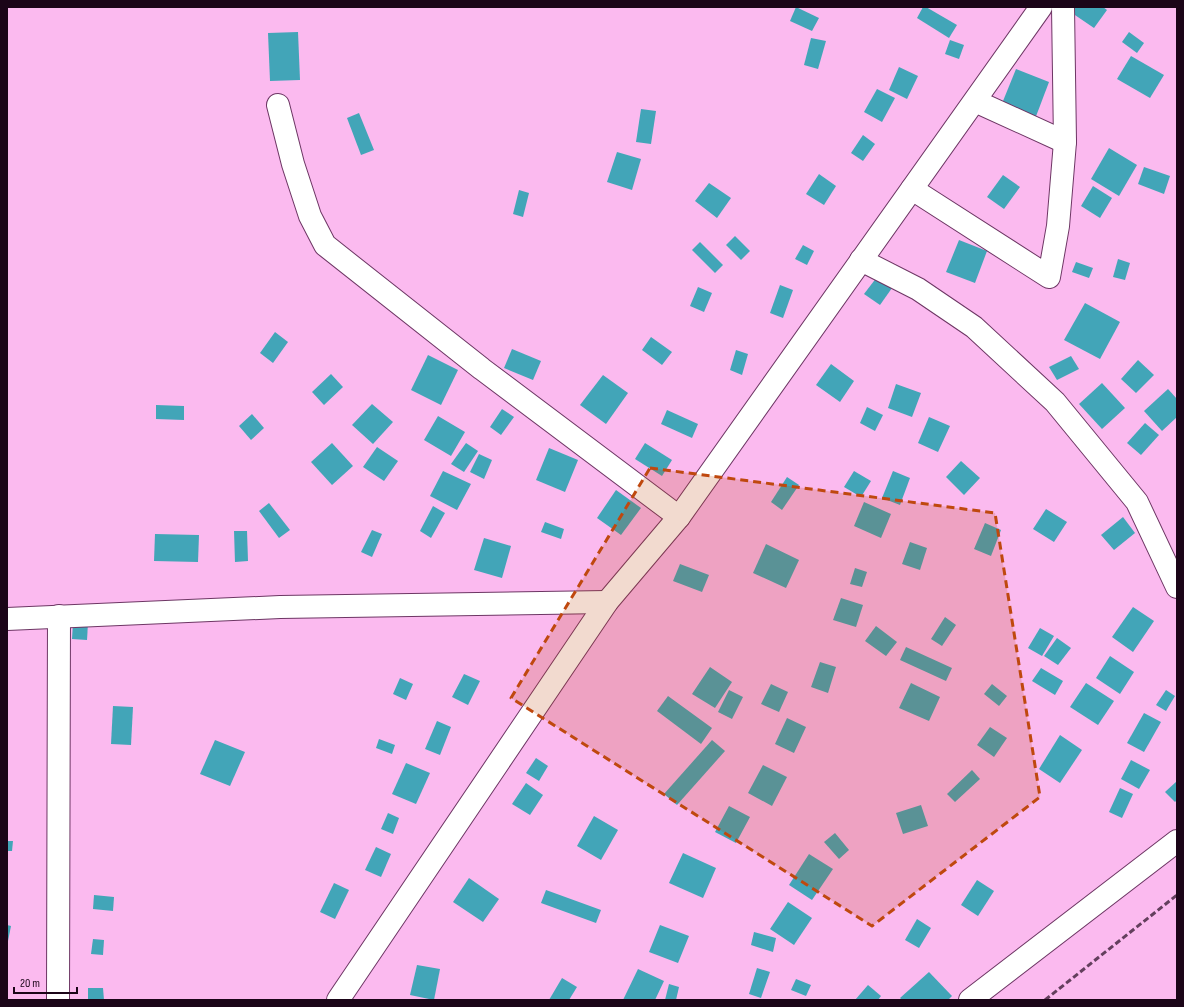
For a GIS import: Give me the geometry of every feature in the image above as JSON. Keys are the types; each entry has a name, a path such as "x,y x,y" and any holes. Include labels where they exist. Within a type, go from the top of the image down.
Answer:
{"street":[{"path":"338,1000 607,602 680,517 1041,7"},
{"path":"912,189 1049,277 1058,226 1065,142 1063,7"},
{"path":"975,101 1065,142"},
{"path":"278,105 293,164 310,216 325,245 482,369 680,517"},
{"path":"861,260 918,288 974,328 1055,402 1137,502 1177,587"},
{"path":"7,619 280,607 607,602"},
{"path":"58,1000 59,616"},
{"path":"970,1000 1177,841"}],"highlighted area":[{"path":"650,468 995,513 1040,797 872,926 511,698"}],"building":[{"path":"796,7 819,18 812,31 790,21"},
{"path":"923,7 926,7 957,25 949,38 917,18"},
{"path":"1072,7 1103,7 1107,10 1094,28 1069,11"},
{"path":"298,32 300,80 270,81 268,33"},
{"path":"1129,32 1144,43 1137,53 1122,42"},
{"path":"811,38 826,41 818,69 804,65"},
{"path":"950,40 964,45 959,59 945,54"},
{"path":"1131,56 1164,75 1150,98 1117,79"},
{"path":"899,67 918,76 907,99 889,90"},
{"path":"1016,69 1049,82 1035,119 1001,106"},
{"path":"877,89 895,98 882,122 864,112"},
{"path":"641,109 656,111 651,144 636,142"},
{"path":"359,113 374,150 361,155 347,118"},
{"path":"863,135 875,144 863,161 851,153"},
{"path":"1109,148 1137,165 1119,196 1091,179"},
{"path":"617,152 641,159 632,190 607,182"},
{"path":"1144,167 1170,176 1164,194 1138,184"},
{"path":"819,174 836,186 824,205 806,194"},
{"path":"1003,175 1020,187 1004,209 987,197"},
{"path":"709,183 731,198 717,218 695,201"},
{"path":"1093,186 1112,198 1100,218 1081,206"},
{"path":"519,190 529,193 523,217 513,214"},
{"path":"735,236 750,251 741,260 726,245"},
{"path":"959,240 987,251 975,283 946,272"},
{"path":"700,242 723,265 715,273 692,250"},
{"path":"803,245 814,251 807,265 795,259"},
{"path":"1118,259 1130,263 1125,280 1113,277"},
{"path":"1076,262 1093,268 1089,278 1072,272"},
{"path":"877,277 892,288 880,305 864,294"},
{"path":"780,285 793,290 783,318 770,313"},
{"path":"698,287 712,293 704,312 690,306"},
{"path":"1085,303 1120,322 1100,359 1064,340"},
{"path":"275,332 288,342 273,363 260,353"},
{"path":"651,337 672,352 662,365 642,350"},
{"path":"512,349 541,361 533,380 504,368"},
{"path":"736,350 748,354 742,375 730,370"},
{"path":"428,355 458,370 441,405 411,390"},
{"path":"1071,356 1079,369 1057,380 1049,367"},
{"path":"1138,360 1154,375 1136,393 1121,379"},
{"path":"831,364 854,381 840,402 816,385"},
{"path":"331,374 343,387 324,405 312,392"},
{"path":"603,375 628,393 606,424 580,405"},
{"path":"1102,383 1125,408 1102,429 1079,404"},
{"path":"896,384 921,393 912,417 888,408"},
{"path":"1168,389 1177,399 1177,417 1162,431 1144,411"},
{"path":"372,404 393,422 373,444 352,425"},
{"path":"156,405 184,406 184,420 156,419"},
{"path":"867,407 883,415 875,431 860,423"},
{"path":"502,409 514,417 501,435 490,427"},
{"path":"667,410 698,424 692,438 661,424"},
{"path":"252,414 264,428 251,440 239,426"},
{"path":"438,416 465,432 451,456 424,440"},
{"path":"929,417 950,426 938,452 918,443"},
{"path":"1145,423 1159,435 1141,455 1127,443"},
{"path":"332,443 353,466 332,485 311,462"},
{"path":"466,443 478,451 464,472 451,464"},
{"path":"645,443 672,460 662,476 635,459"},
{"path":"377,447 398,461 384,481 363,467"},
{"path":"549,448 578,460 565,492 536,480"},
{"path":"479,454 492,460 484,479 470,472"},
{"path":"961,461 980,478 964,495 946,477"},
{"path":"443,471 471,484 457,510 430,496"},
{"path":"854,471 871,481 861,497 844,487"},
{"path":"893,471 910,478 900,505 882,498"},
{"path":"787,477 799,485 782,510 771,502"},
{"path":"616,490 641,508 621,535 597,518"},
{"path":"864,502 891,514 881,538 854,526"},
{"path":"269,503 290,530 279,538 259,511"},
{"path":"433,506 445,513 431,538 420,531"},
{"path":"1046,509 1067,522 1054,542 1033,529"},
{"path":"1123,517 1135,533 1114,550 1101,535"},
{"path":"545,522 564,529 561,539 541,532"},
{"path":"985,523 1001,530 991,556 974,549"},
{"path":"372,530 382,534 372,557 361,552"},
{"path":"234,531 247,531 248,561 235,562"},
{"path":"155,534 199,535 198,562 154,561"},
{"path":"484,538 511,546 502,578 474,570"},
{"path":"910,542 927,548 920,570 902,564"},
{"path":"766,544 799,560 786,588 753,573"},
{"path":"680,564 709,575 702,592 673,581"},
{"path":"855,568 867,572 862,587 850,584"},
{"path":"841,598 863,605 856,627 833,620"},
{"path":"1133,607 1154,621 1133,652 1112,637"},
{"path":"945,617 956,625 942,646 931,639"},
{"path":"73,623 88,623 87,640 72,639"},
{"path":"876,626 897,642 886,656 865,641"},
{"path":"1040,628 1054,636 1042,656 1028,648"},
{"path":"1057,638 1071,648 1058,665 1044,656"},
{"path":"906,647 952,668 946,681 900,660"},
{"path":"1110,656 1134,672 1120,694 1096,678"},
{"path":"820,662 836,667 828,693 811,687"},
{"path":"710,667 732,682 715,708 692,694"},
{"path":"1041,668 1063,681 1055,695 1032,681"},
{"path":"464,674 480,681 468,705 452,697"},
{"path":"400,678 413,684 406,700 393,694"},
{"path":"911,683 940,697 929,721 899,708"},
{"path":"1086,683 1114,701 1098,725 1070,707"},
{"path":"771,684 788,692 779,712 761,704"},
{"path":"992,684 1007,696 999,706 984,694"},
{"path":"729,690 743,697 732,719 718,712"},
{"path":"1166,690 1175,696 1166,711 1156,705"},
{"path":"668,696 712,728 701,744 657,711"},
{"path":"113,706 133,707 131,745 111,744"},
{"path":"1144,713 1161,722 1144,752 1127,743"},
{"path":"787,718 806,727 794,753 775,744"},
{"path":"437,721 451,727 440,755 425,749"},
{"path":"990,727 1007,738 994,757 977,745"},
{"path":"1060,735 1082,750 1060,783 1039,769"},
{"path":"379,739 395,745 392,754 376,748"},
{"path":"215,740 245,752 230,786 200,774"},
{"path":"712,740 725,751 677,805 664,794"},
{"path":"536,758 548,766 539,781 526,773"},
{"path":"1131,760 1150,770 1139,789 1121,779"},
{"path":"406,763 430,773 416,804 392,794"},
{"path":"763,765 787,777 772,806 748,793"},
{"path":"972,770 980,779 955,802 947,794"},
{"path":"1177,781 1177,800 1175,802 1165,792"},
{"path":"526,783 543,795 530,815 512,804"},
{"path":"1120,788 1133,794 1122,818 1109,812"},
{"path":"921,805 928,826 903,834 896,813"},
{"path":"729,806 750,817 736,843 715,832"},
{"path":"388,813 399,818 393,834 381,829"},
{"path":"594,816 618,830 601,860 577,846"},
{"path":"835,833 849,850 839,859 824,842"},
{"path":"7,841 13,841 12,851 7,851"},
{"path":"376,847 391,854 381,877 365,870"},
{"path":"683,853 716,868 703,898 669,883"},
{"path":"809,854 833,869 812,900 789,885"},
{"path":"469,878 499,899 483,922 453,902"},
{"path":"977,880 994,891 978,916 961,905"},
{"path":"334,883 349,890 335,919 320,912"},
{"path":"546,890 601,910 596,923 541,903"},
{"path":"94,895 114,897 113,911 93,909"},
{"path":"788,902 812,918 794,945 770,929"},
{"path":"917,919 931,928 919,948 905,940"},
{"path":"7,925 11,926 8,941 7,941"},
{"path":"660,925 689,936 678,963 649,952"},
{"path":"754,932 776,938 773,952 751,945"},
{"path":"93,939 104,940 103,955 91,954"},
{"path":"417,965 440,969 434,1000 410,995"},
{"path":"757,968 770,972 761,998 749,994"},
{"path":"638,969 664,981 655,1000 623,1000"},
{"path":"929,972 952,996 948,1000 902,1000 900,998"},
{"path":"562,978 577,987 569,1000 549,1000"},
{"path":"796,979 811,985 806,996 791,990"},
{"path":"669,984 679,987 676,1000 665,1000"},
{"path":"868,985 881,996 878,1000 855,1000"},
{"path":"88,988 103,988 104,1000 88,1000"}],"railway":[{"path":"1045,1000 1177,895"}]}
